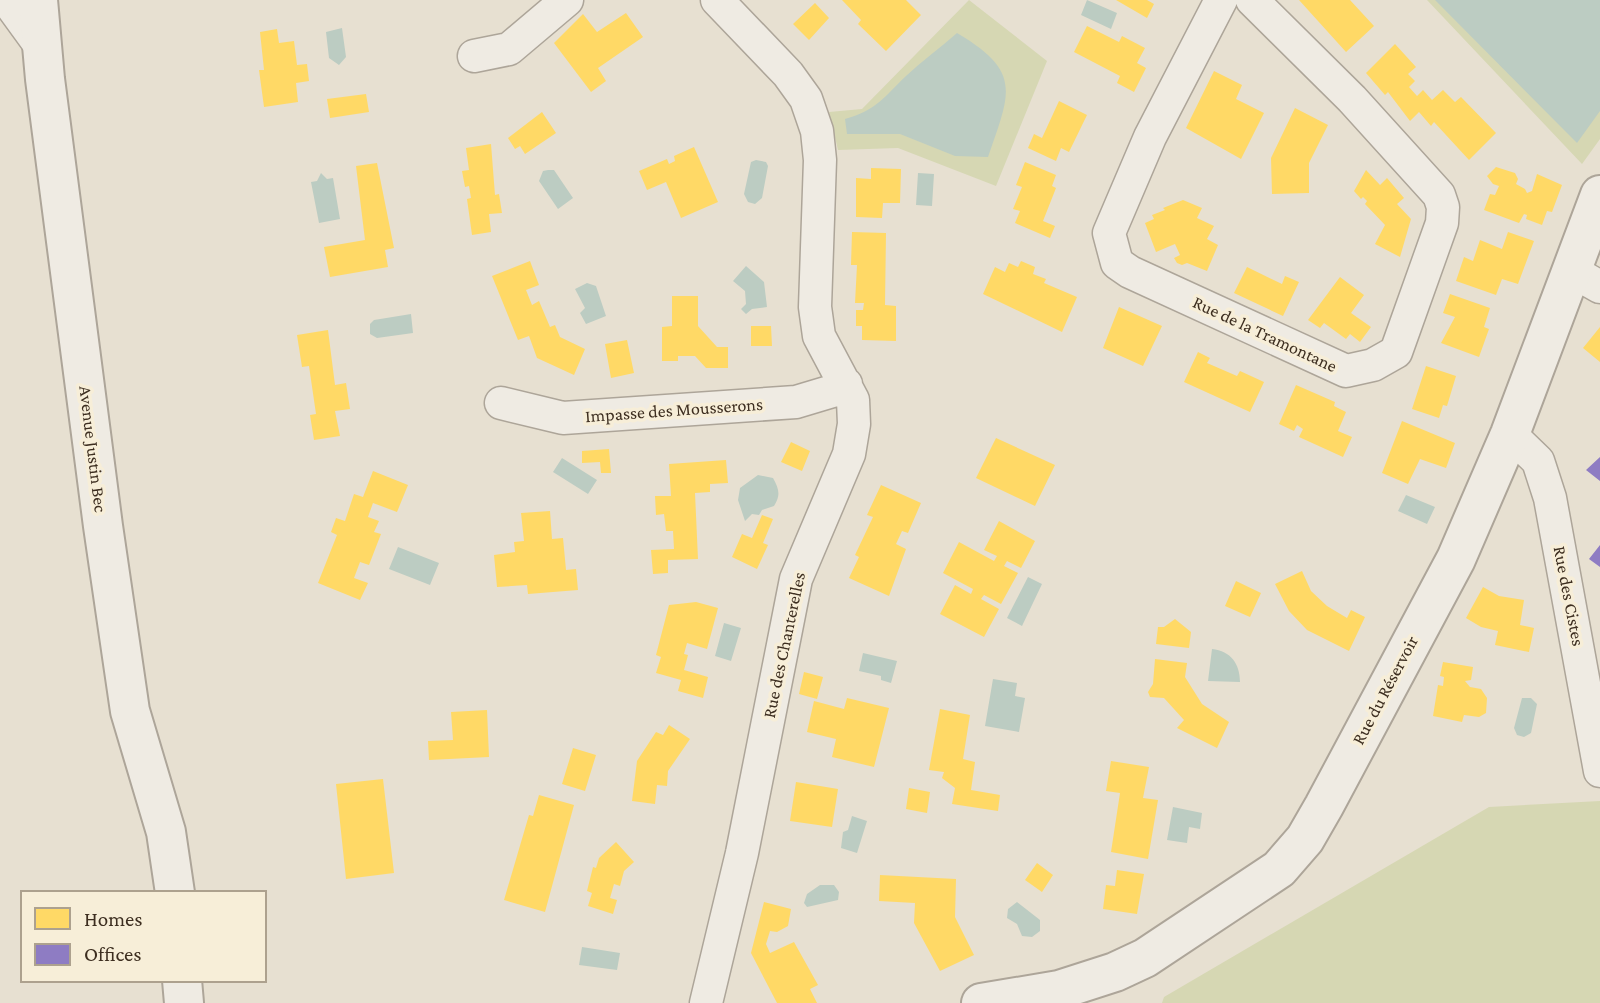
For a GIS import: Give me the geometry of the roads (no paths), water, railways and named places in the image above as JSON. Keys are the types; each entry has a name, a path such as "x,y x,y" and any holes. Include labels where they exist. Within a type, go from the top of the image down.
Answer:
{"street":[{"path":"7,0 42,48"},
{"name":"Avenue Justin Bec","path":"38,0 103,526 130,711 166,832 174,891"},
{"path":"474,56 509,48 567,0"},
{"name":"Rue des Chanterelles","path":"706,1003 742,853 796,579 849,453 854,424 853,400 819,336 815,307 820,160 817,131 806,99 788,74 717,0"},
{"name":"Rue de la Tramontane","path":"1221,0 1150,137 1110,233 1117,263 1130,272 1346,372 1373,365 1396,352 1442,223 1443,207 1438,195 1352,99 1252,0"},
{"name":"Rue du Réservoir","path":"982,1003 1059,990 1091,992 1268,877 1293,855 1324,806 1456,559 1510,434 1585,278 1600,195"},
{"name":"Impasse des Mousserons","path":"502,403 562,418 796,402 836,390 846,384"},
{"name":"Rue des Cistes","path":"1510,434 1538,461 1550,498 1600,771"},
{"path":"182,982 184,1003"}]}
